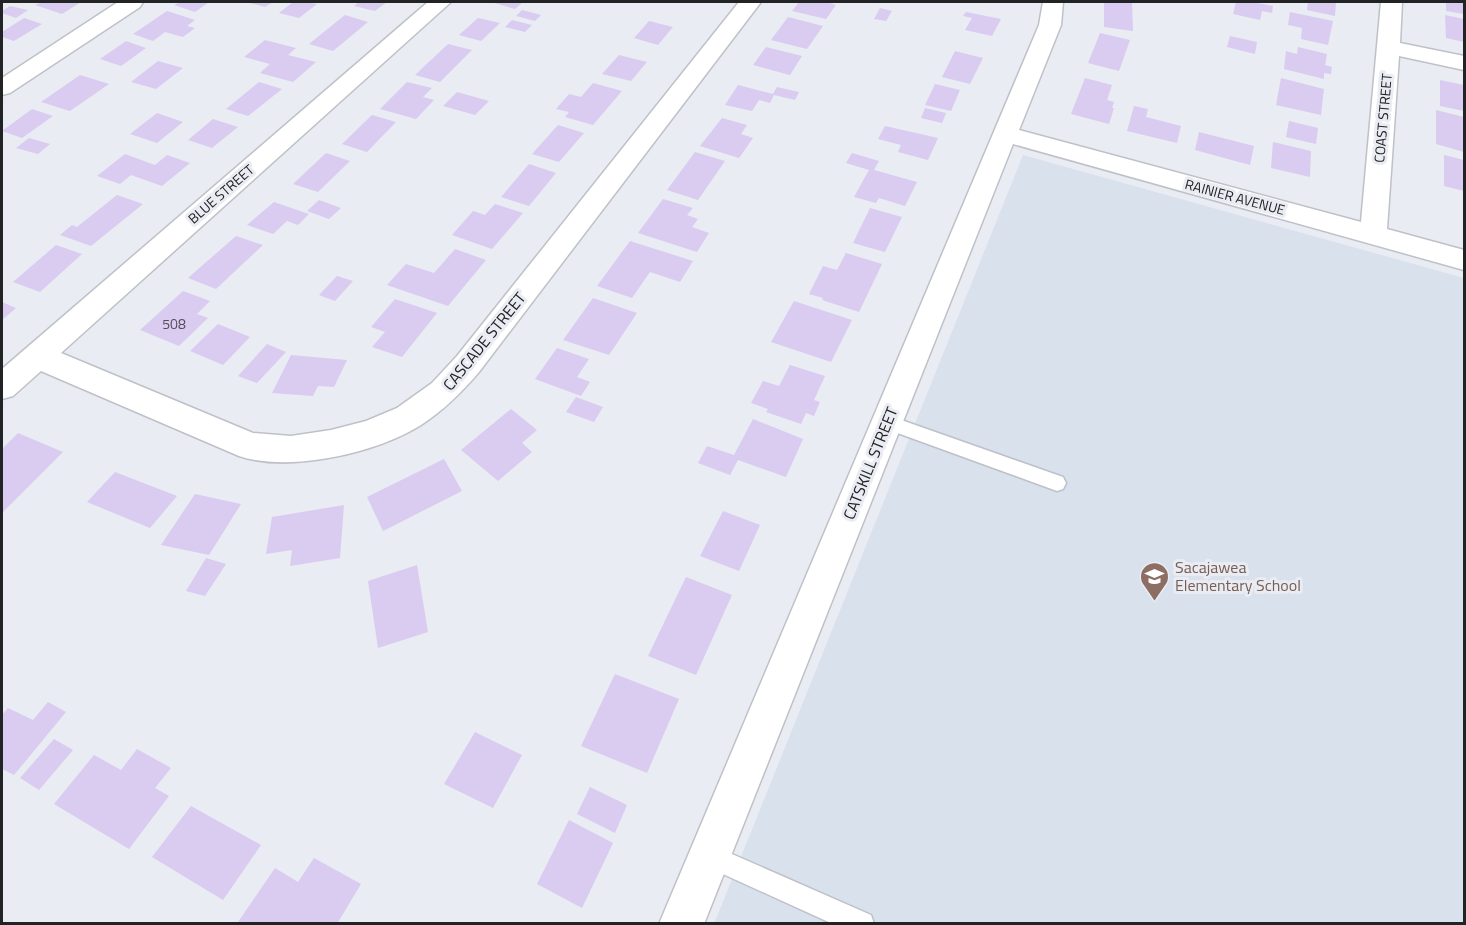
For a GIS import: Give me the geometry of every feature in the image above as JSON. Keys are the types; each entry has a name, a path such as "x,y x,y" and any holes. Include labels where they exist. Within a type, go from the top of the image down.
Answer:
{"street":[{"path":"2,88 132,2"},
{"name":"BLUE STREET","path":"2,387 440,2"},
{"name":"CASCADE STREET","path":"37,356 251,446 291,450 331,444 372,433 408,417 443,392 468,364 750,2"},
{"name":"CATSKILL STREET","path":"681,924 1050,24 1053,2"},
{"name":"COAST STREET","path":"1373,235 1392,2"},
{"path":"1389,47 1464,63"},
{"name":"RAINIER AVENUE","path":"1005,134 1464,260"}],"lane":[{"path":"887,422 1057,483"},
{"path":"709,856 862,924"}],"shaded area":[{"name":"Sacajawea Elementary School","path":"1023,155 1464,278 1464,923 714,924"}],"building":[{"path":"42,2 81,2 62,14 35,5"},
{"path":"180,2 209,2 195,12 174,5"},
{"path":"246,2 273,2 265,7"},
{"path":"293,2 317,4 299,18 279,13"},
{"path":"359,2 387,2 375,11 354,6"},
{"path":"491,2 523,2 515,9"},
{"path":"799,2 827,2 836,5 826,19 792,11"},
{"path":"1104,2 1132,2 1133,31 1104,27"},
{"path":"1236,2 1273,6 1272,13 1262,11 1260,20 1233,14"},
{"path":"1308,2 1336,2 1335,16 1307,10"},
{"path":"1446,2 1464,2 1464,14 1446,11"},
{"path":"10,6 28,10 16,18 2,13"},
{"path":"880,8 892,11 886,21 874,19"},
{"path":"522,10 541,15 535,21 516,16"},
{"path":"167,11 195,20 187,26 195,28 183,37 165,32 153,41 133,34"},
{"path":"966,12 1001,19 992,36 965,30 972,18 963,16"},
{"path":"1290,12 1333,21 1328,45 1301,39 1302,28 1288,25"},
{"path":"345,15 368,22 333,51 309,44"},
{"path":"1445,15 1464,19 1464,42 1446,38"},
{"path":"788,17 823,26 807,49 771,40"},
{"path":"24,18 42,24 14,41 2,37 2,32"},
{"path":"478,18 500,23 481,41 459,35"},
{"path":"512,20 532,25 525,32 505,27"},
{"path":"649,21 673,27 658,45 634,38"},
{"path":"1100,33 1130,40 1119,71 1088,63"},
{"path":"1230,36 1257,42 1255,54 1227,47"},
{"path":"265,40 296,48 288,55 316,62 293,82 260,73 270,64 244,57"},
{"path":"126,41 146,48 121,66 100,59"},
{"path":"448,44 472,50 440,82 415,75"},
{"path":"766,47 802,56 790,75 753,65"},
{"path":"1298,47 1327,54 1325,65 1332,67 1331,74 1324,73 1324,79 1284,69 1286,51 1297,54"},
{"path":"955,51 983,58 970,84 942,77"},
{"path":"619,55 647,62 631,81 602,74"},
{"path":"158,61 183,68 156,89 131,82"},
{"path":"80,75 109,84 70,111 41,102"},
{"path":"1085,78 1112,85 1107,100 1114,102 1109,124 1071,114"},
{"path":"1281,78 1324,89 1321,115 1276,105"},
{"path":"1440,80 1464,85 1464,111 1440,106"},
{"path":"259,82 282,89 248,116 226,109"},
{"path":"407,82 432,88 423,97 434,100 416,119 380,109"},
{"path":"593,83 622,91 593,125 565,117 569,112 556,109 569,94 581,97"},
{"path":"935,84 960,90 951,111 925,105"},
{"path":"738,85 773,94 777,87 799,92 795,100 774,95 770,103 759,100 752,111 725,105"},
{"path":"457,92 489,101 475,115 443,106"},
{"path":"1134,106 1148,109 1146,117 1181,126 1177,143 1127,131"},
{"path":"925,108 946,113 942,123 921,118"},
{"path":"32,109 53,116 22,138 2,131"},
{"path":"1436,110 1464,117 1464,152 1436,144"},
{"path":"157,113 183,122 157,143 130,134"},
{"path":"372,115 396,122 367,152 342,144"},
{"path":"722,118 747,125 741,134 753,138 739,158 700,146"},
{"path":"213,119 238,127 212,148 188,140"},
{"path":"1289,121 1318,128 1316,144 1286,137"},
{"path":"558,125 584,133 559,162 532,154"},
{"path":"885,126 938,138 928,160 898,152 901,145 878,139"},
{"path":"1199,132 1254,146 1250,165 1195,150"},
{"path":"29,138 50,144 38,154 16,148"},
{"path":"1273,142 1311,151 1310,177 1271,168"},
{"path":"695,152 725,161 698,200 667,190"},
{"path":"326,153 350,161 318,192 293,184"},
{"path":"852,153 879,161 874,170 917,182 905,206 879,198 876,203 854,197 869,170 846,163"},
{"path":"125,154 155,165 167,155 190,163 162,186 131,175 120,184 97,176"},
{"path":"1444,155 1464,160 1464,191 1444,186"},
{"path":"529,164 556,173 529,206 501,197"},
{"path":"117,195 143,204 91,246 60,235 72,225 77,227"},
{"path":"663,199 693,208 687,215 698,219 692,227 709,233 697,252 638,233"},
{"path":"319,200 341,208 329,219 307,211"},
{"path":"274,202 309,214 298,225 287,221 273,234 247,225"},
{"path":"495,204 523,213 492,249 452,235 473,211 485,215"},
{"path":"870,208 902,217 885,252 853,243"},
{"path":"236,236 263,245 216,289 188,278"},
{"path":"630,241 693,261 680,282 650,272 632,298 597,286"},
{"path":"56,245 82,254 40,292 13,282"},
{"path":"455,249 486,260 448,306 387,285 406,264 434,273"},
{"path":"846,253 882,264 859,312 809,294 823,266 837,270"},
{"path":"337,276 353,281 335,301 319,295"},
{"path":"183,291 210,301 197,314 208,318 179,346 140,330"},
{"path":"593,298 637,313 609,355 563,340"},
{"path":"395,299 437,313 402,357 372,347 385,332 371,327"},
{"path":"794,301 852,320 831,362 771,342"},
{"path":"2,302 16,308 2,320"},
{"path":"218,324 250,337 223,365 190,351"},
{"path":"267,344 286,352 257,383 238,376"},
{"path":"557,348 589,359 577,377 590,382 581,396 535,379"},
{"path":"291,355 347,360 334,387 318,386 313,396 272,393"},
{"path":"790,365 825,376 814,400 820,402 814,416 806,413 801,424 766,412 768,409 751,403 763,381 779,386"},
{"path":"576,397 603,407 594,422 566,412"},
{"path":"511,409 537,430 522,443 532,452 498,481 461,450"},
{"path":"753,419 803,439 786,477 738,460 730,475 698,463 707,446 734,455"},
{"path":"18,433 63,452 2,513 2,449"},
{"path":"444,459 462,491 383,531 367,497"},
{"path":"115,472 177,496 150,528 87,502"},
{"path":"195,494 241,504 209,555 161,545"},
{"path":"344,505 340,558 290,566 292,550 266,554 272,517"},
{"path":"723,511 760,525 739,571 700,556"},
{"path":"206,558 226,564 205,596 186,591"},
{"path":"417,565 428,632 378,648 368,581"},
{"path":"686,577 732,595 696,675 648,656"},
{"path":"615,674 679,699 647,773 581,746"},
{"path":"48,702 66,712 14,775 2,769 2,715 8,708 33,720"},
{"path":"475,732 522,755 493,808 444,784"},
{"path":"54,739 73,750 39,790 20,778"},
{"path":"137,749 171,768 155,788 169,796 129,849 54,804 94,755 121,770"},
{"path":"590,787 627,805 615,833 577,814"},
{"path":"191,806 261,845 223,900 152,857"},
{"path":"569,820 613,843 582,908 537,884"},
{"path":"314,858 361,884 337,924 238,922 275,868 298,882"}],"place":[{"name":"Sacajawea Elementary School","path":"1154,602"}]}
